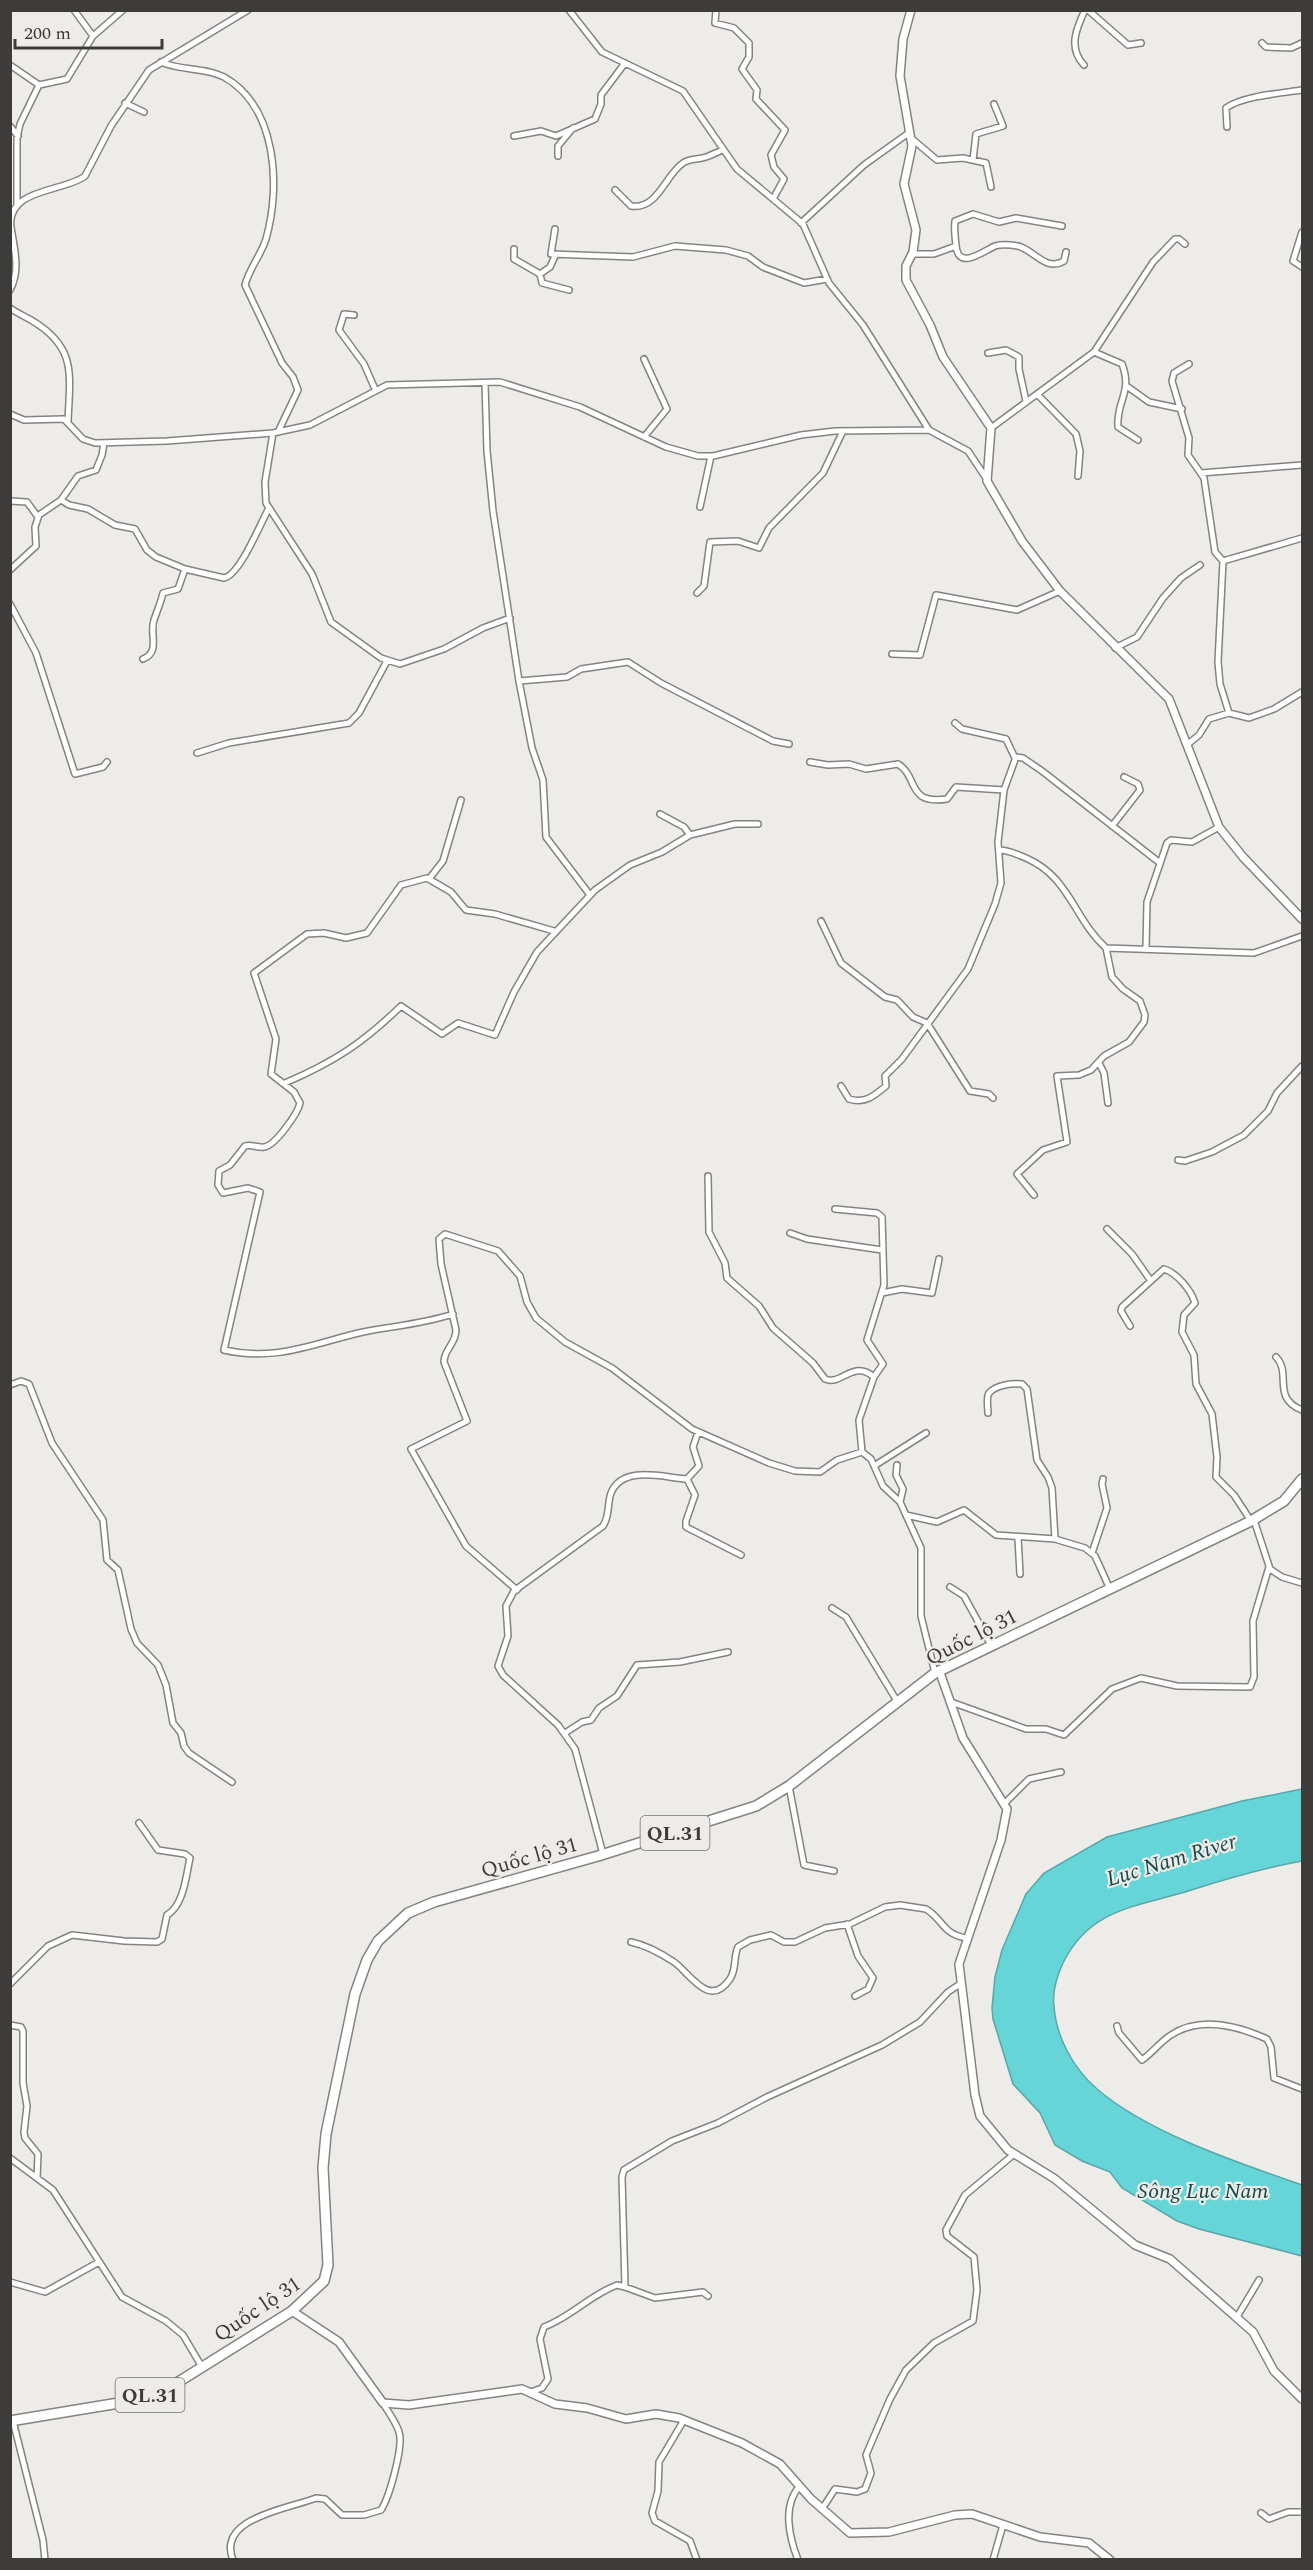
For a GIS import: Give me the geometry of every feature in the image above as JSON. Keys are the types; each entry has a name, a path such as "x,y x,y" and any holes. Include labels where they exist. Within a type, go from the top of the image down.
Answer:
{"highway":[{"name":"Quốc lộ 31","path":"12,2421 131,2401 167,2389 292,2311 318,2288 327,2273 323,2168 327,2131 356,1994 367,1960 378,1941 408,1913 421,1907 740,1813 789,1786 937,1671 1252,1520 1284,1501 1302,1479"}],"street":[{"path":"74,10 93,36"},
{"path":"10,65 39,85 66,79 93,36 123,10"},
{"path":"10,290 17,266 11,216 17,206 28,197 85,176 125,104 144,76 161,62 248,10"},
{"path":"569,10 602,52 683,92 740,172 801,223 818,252 827,279 863,325 929,430"},
{"path":"716,10 715,23 731,27 749,43 749,57 742,69 757,90 756,99 785,130 771,155 774,167 784,179 773,199"},
{"path":"911,10 903,39 900,85 912,146 904,184 915,224 906,273 912,294 928,321 946,362 991,428 986,477"},
{"path":"1084,65 1074,48 1077,30 1087,10 1128,45 1141,43"},
{"path":"1262,43 1266,47 1286,48 1302,43"},
{"path":"161,62 172,67 225,78 249,96 262,118 271,160 273,206 261,255 245,285 282,363 293,376 298,390 275,433 265,495 269,508 312,574 328,618 387,661 400,664 415,660 510,618"},
{"path":"514,136 542,131 556,136 597,118 601,95 626,63"},
{"path":"17,206 18,136 39,85"},
{"path":"1227,127 1226,108 1230,105 1254,98 1302,90"},
{"path":"125,104 144,112"},
{"path":"973,160 976,134 1003,126 994,104"},
{"path":"10,126 18,136"},
{"path":"558,156 558,146 573,128"},
{"path":"801,223 864,165 910,135"},
{"path":"910,135 937,160 973,160 986,163 991,187"},
{"path":"615,190 631,206 640,205 656,196 671,174 684,162 707,157 723,150"},
{"path":"1062,226 1016,218 999,222 973,214 955,222 957,253 968,259 995,246 1016,246 1040,260 1056,264 1064,261 1066,252"},
{"path":"555,229 550,252 556,254 633,257 675,246 726,250 748,256 763,267 804,283 827,279"},
{"path":"1302,232 1293,261 1302,267"},
{"path":"991,428 1094,352 1153,262 1175,239 1179,238 1185,244"},
{"path":"911,254 934,254 956,246"},
{"path":"514,249 514,259 540,274 542,283 569,290"},
{"path":"540,274 550,267 556,254"},
{"path":"10,308 51,334 67,356 70,371 68,422"},
{"path":"354,315 343,315 339,331 364,364 375,389"},
{"path":"988,353 1006,350 1019,357 1019,369 1026,401"},
{"path":"1094,352 1121,362 1128,387 1118,418 1118,427 1138,440"},
{"path":"644,359 667,410 644,437"},
{"path":"1189,364 1177,370 1172,376 1190,441 1188,455 1201,473 1215,552 1223,561 1218,662 1220,684 1229,713"},
{"path":"10,416 24,420 57,418 68,422 83,439 104,443 275,433 310,424 375,389 398,383 508,383 580,407 686,454 711,456 790,437 843,431 929,430 968,451 986,477 1022,540 1060,591 1169,699 1219,827 1243,858 1302,919"},
{"path":"485,383 489,476 519,681 532,748 543,780 547,840 591,895"},
{"path":"1128,387 1149,402 1182,409"},
{"path":"1037,394 1076,434 1080,451 1078,476"},
{"path":"697,593 704,586 709,543 738,541 759,548 769,528 823,473 843,431"},
{"path":"10,570 36,546 35,527 38,517 61,500 78,476 96,470 104,443"},
{"path":"700,507 711,456"},
{"path":"1201,473 1302,465"},
{"path":"61,500 69,506 88,509 116,525 135,529 151,553 186,569 224,578 232,574 240,565 269,508"},
{"path":"10,501 27,502 38,517"},
{"path":"1223,561 1302,538"},
{"path":"1115,648 1137,637 1163,598 1181,578 1200,565"},
{"path":"142,659 149,655 153,647 153,623 163,593 178,589 186,569"},
{"path":"892,654 920,655 932,601 936,595 1017,610 1060,591"},
{"path":"10,604 36,653 75,774 103,767 107,762"},
{"path":"197,753 229,743 346,725 359,713 387,661"},
{"path":"519,681 567,677 581,669 628,662 661,683 773,741 789,744"},
{"path":"1188,744 1199,735 1207,720 1229,713 1249,718 1274,709 1302,692"},
{"path":"842,1086 851,1100 861,1101 872,1097 886,1086 885,1076 902,1059 968,969 999,893 1001,877 999,850 1004,790 1015,758 1004,738 966,730 955,723"},
{"path":"1015,758 1023,758 1033,765 1160,863"},
{"path":"810,762 828,765 843,763 866,769 898,764 909,774 910,784 920,795 933,799 947,799 956,787 1004,790"},
{"path":"1112,826 1140,790 1135,782 1124,777"},
{"path":"453,1314 419,1324 365,1332 276,1355 224,1350 260,1192 248,1188 223,1193 218,1185 218,1173 230,1165 245,1146 267,1146 292,1120 300,1103 285,1083 271,1074 276,1039 254,976 256,969 272,963 307,934 324,933 346,938 367,933 401,885 429,879 443,861 461,800"},
{"path":"660,814 684,827 690,835"},
{"path":"285,1083 346,1053 367,1038 401,1006 442,1034 458,1023 495,1035 527,968 554,931 591,895 630,865 662,852 690,835 735,824 758,824"},
{"path":"1146,949 1147,905 1170,840 1192,842 1219,827"},
{"path":"999,850 1025,858 1051,872 1066,890 1083,922 1106,948 1114,980 1138,998 1145,1018 1131,1040 1104,1056 1092,1070 1082,1074 1064,1074 1056,1077 1067,1142 1043,1150 1017,1174 1035,1195"},
{"path":"429,879 449,890 466,910 495,914 554,931"},
{"path":"821,921 841,963 885,997 897,1000 913,1017 927,1023 970,1091 993,1098"},
{"path":"1106,948 1254,953 1302,936"},
{"path":"1099,1062 1105,1079 1108,1103"},
{"path":"1179,1160 1185,1161 1212,1152 1244,1135 1268,1111 1277,1093 1302,1066"},
{"path":"708,1176 709,1232 726,1263 725,1275 729,1281 759,1306 773,1328 813,1363 825,1379 837,1380 854,1371 866,1372 874,1377"},
{"path":"834,1209 880,1215 885,1274 882,1293 867,1337 869,1345 883,1362 874,1377 859,1420 862,1452 869,1457 883,1486 900,1502 921,1548 921,1616 937,1671 951,1702 965,1743 1005,1803 1007,1815 1001,1840 959,1964 977,2106 986,2125 1013,2155 1055,2179 1134,2245 1170,2259 1237,2317 1258,2338 1277,2376 1302,2399"},
{"path":"1107,1229 1132,1254 1151,1281"},
{"path":"790,1233 807,1239 882,1250"},
{"path":"517,1590 466,1546 411,1449 467,1421 444,1362 445,1355 456,1338 456,1323 439,1242 440,1236 445,1234 498,1251 520,1276 527,1302 536,1318 565,1342 606,1364 698,1432 769,1463 799,1472 820,1472 837,1460 862,1452"},
{"path":"882,1293 902,1289 932,1293 939,1259"},
{"path":"1130,1326 1121,1308 1166,1269 1184,1284 1194,1298 1195,1303 1184,1315 1182,1332 1194,1355 1196,1384 1212,1414 1216,1443 1216,1477 1234,1495 1252,1520 1269,1568 1278,1575 1302,1583"},
{"path":"1276,1357 1281,1365 1282,1383 1287,1398 1292,1405 1302,1410"},
{"path":"10,1385 21,1382 29,1384 52,1443 103,1520 107,1560 109,1565 118,1570 130,1629 137,1643 158,1665 166,1685 173,1723 182,1733 184,1746 189,1753 232,1782"},
{"path":"988,1413 988,1396 991,1392 1011,1384 1022,1384 1027,1389 1037,1460 1052,1488 1055,1539"},
{"path":"687,1479 699,1466 693,1447 698,1432"},
{"path":"874,1466 926,1433"},
{"path":"897,1465 897,1475 903,1489 900,1502"},
{"path":"603,1854 579,1762 566,1733 504,1675 498,1666 508,1636 506,1606 517,1590 603,1526 607,1518 612,1491 622,1482 640,1475 687,1479"},
{"path":"687,1479 695,1498 686,1527 741,1555"},
{"path":"1092,1553 1107,1508 1103,1479"},
{"path":"906,1515 937,1522 964,1510 989,1532 1018,1538 1055,1539 1078,1545 1092,1553 1110,1588"},
{"path":"1018,1538 1020,1574"},
{"path":"951,1702 1026,1729 1047,1729 1064,1736 1112,1689 1138,1679 1177,1686 1250,1687 1254,1680 1255,1669 1253,1622 1269,1568"},
{"path":"950,1587 964,1596 991,1645"},
{"path":"831,1608 846,1617 897,1701"},
{"path":"566,1733 576,1725 591,1720 598,1708 617,1696 637,1665 680,1662 728,1652"},
{"path":"1005,1803 1029,1779 1061,1772"},
{"path":"789,1786 804,1865 834,1871"},
{"path":"10,1984 48,1946 72,1935 124,1941 157,1942 162,1938 167,1915 174,1911 178,1904 190,1858 186,1854 158,1850 139,1823"},
{"path":"631,1942 674,1962 690,1980 701,1988 717,1989 731,1977 738,1947 750,1940 771,1935 784,1942 795,1942 832,1925 847,1924 885,1907 915,1906 930,1911 941,1925 955,1936 966,1938"},
{"path":"847,1924 858,1956 873,1978 868,1989 855,1996"},
{"path":"625,2287 622,2177 627,2167 672,2141 718,2123 767,2097 882,2045 920,2022 948,1992 960,1984"},
{"path":"10,2025 21,2027 23,2031 23,2083 27,2106 24,2132 25,2138 38,2154 37,2178"},
{"path":"1117,2026 1119,2033 1142,2060 1168,2037 1183,2030 1215,2025 1239,2028 1267,2039 1271,2047 1274,2078 1302,2089"},
{"path":"822,2509 835,2489 857,2492 865,2489 871,2473 866,2455 900,2379 923,2351 973,2321 977,2290 974,2257 947,2236 946,2230 965,2195 1013,2155"},
{"path":"10,2158 53,2190 122,2297 166,2321 183,2334 202,2367"},
{"path":"10,2282 45,2292 99,2262"},
{"path":"1237,2317 1259,2280"},
{"path":"531,2392 542,2388 548,2379 540,2339 544,2327 562,2319 595,2295 617,2284 654,2298 703,2292 708,2296"},
{"path":"232,2559 231,2536 241,2525 316,2498 325,2499 342,2515 364,2515 381,2510 391,2482 400,2443 395,2423 339,2342 292,2311"},
{"path":"383,2403 409,2405 513,2389 531,2392 555,2404 587,2408 626,2419 656,2414 684,2420 765,2455 780,2464 842,2528 859,2535 909,2529 963,2514 972,2514 1040,2537 1089,2543 1095,2545 1110,2559"},
{"path":"684,2420 659,2462 658,2491 652,2518 690,2541 698,2559"},
{"path":"12,2421 43,2540 45,2559"},
{"path":"798,2559 790,2538 789,2515 792,2497 800,2486"},
{"path":"1261,2513 1269,2519 1288,2512 1302,2512"},
{"path":"993,2559 1003,2525"}],"water":[{"name":"Sông Lục Nam","path":"1302,1789 1302,1861 1245,1874 1133,1906 1101,1920 1074,1945 1063,1963 1056,1984 1054,2000 1058,2029 1073,2062 1088,2081 1118,2105 1195,2145 1302,2185 1302,2256 1177,2221 1122,2188 1110,2172 1082,2161 1055,2145 1040,2113 1013,2084 993,2019 992,2008 995,1977 1002,1950 1026,1894 1044,1873 1107,1837 1242,1801"}],"water label":[{"name":"Lục Nam River","path":"1171,1859"}]}
